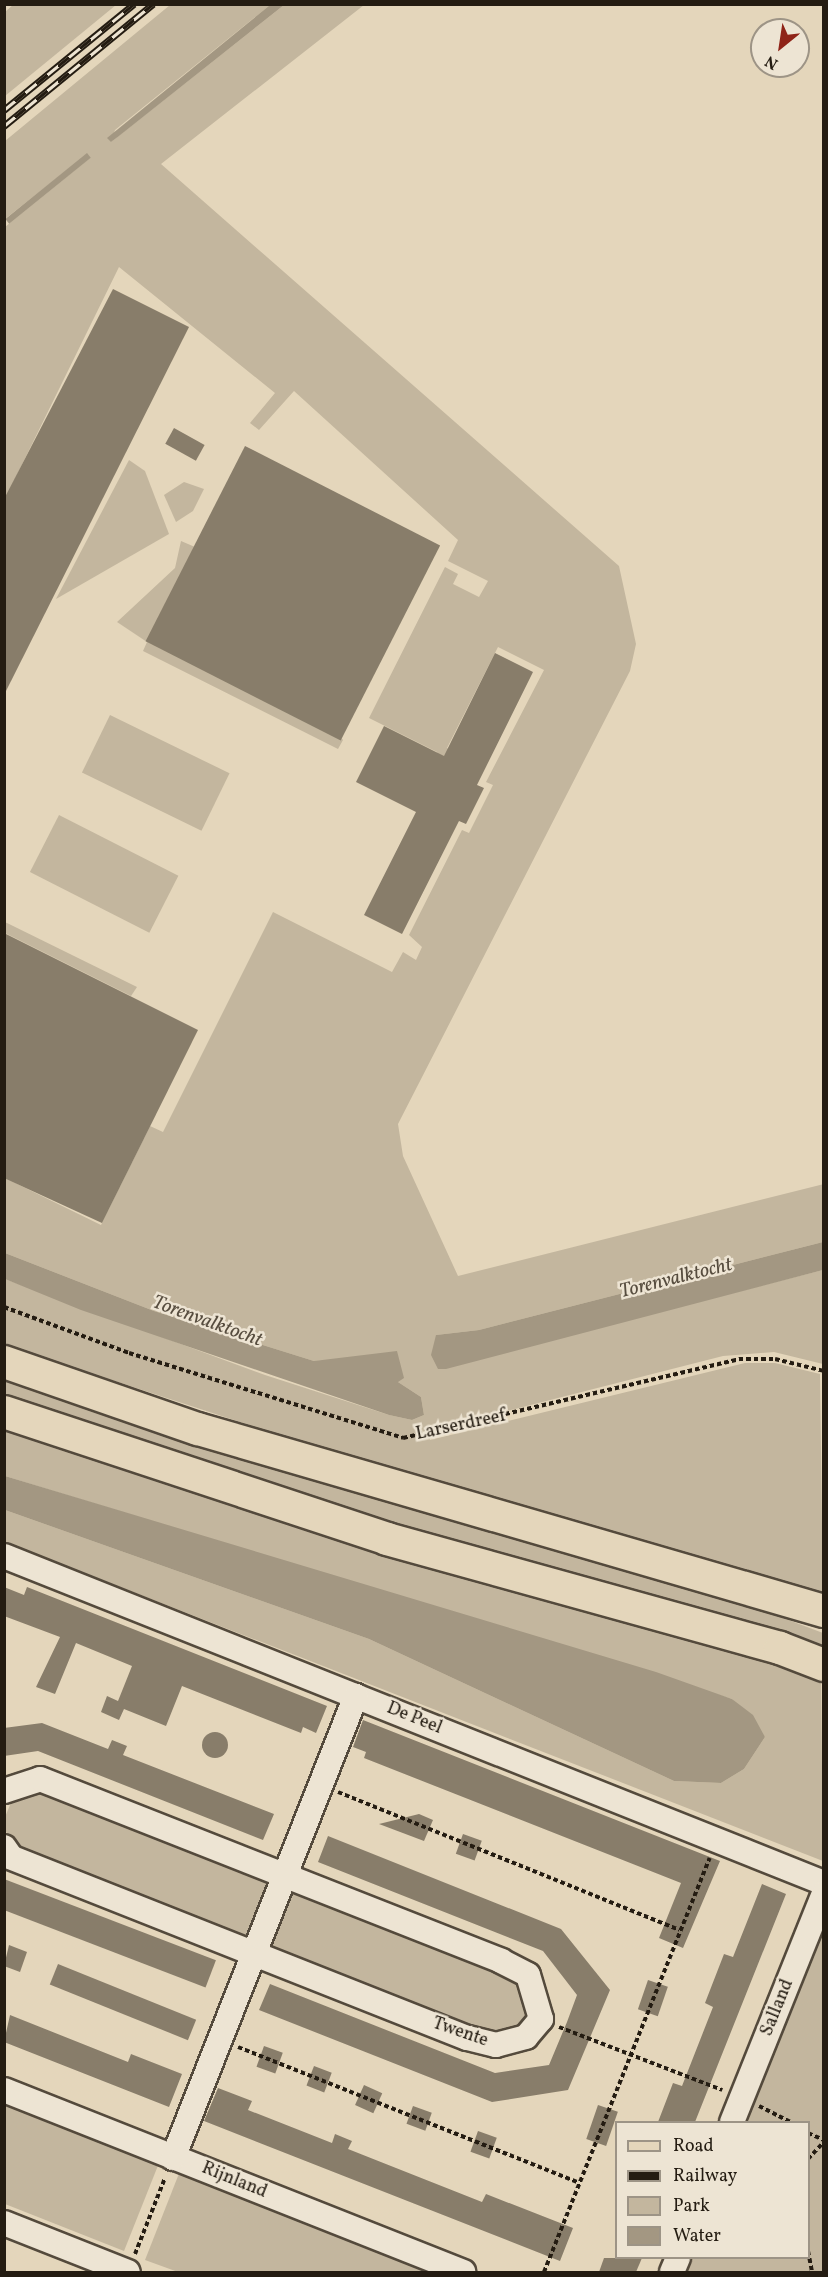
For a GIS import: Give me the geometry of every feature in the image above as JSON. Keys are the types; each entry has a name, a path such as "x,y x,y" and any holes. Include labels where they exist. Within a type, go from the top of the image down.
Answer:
{"main road":[{"path":"4,1362 108,1402 790,1604 824,1611"},
{"path":"4,1412 387,1539 780,1647 824,1665"},
{"path":"790,1604 824,1623"},
{"path":"780,1647 824,1652"}],"street":[{"name":"De Peel","path":"4,1556 824,1883"},
{"path":"173,2157 252,1952 356,1696"},
{"path":"4,1791 40,1779 284,1872 528,1975 541,2019"},
{"name":"Twente","path":"4,1847 11,1857 496,2045 526,2037 541,2019"},
{"name":"Salland","path":"732,2121 824,1893"},
{"name":"Rijnland","path":"4,2090 463,2272"},
{"path":"4,2223 128,2272"}],"path":[{"name":"Larserdreef","path":"4,1307 129,1353 403,1438 739,1359 775,1359 824,1371"},
{"path":"321,1785 679,1930"},
{"path":"544,2272 578,2182 717,1840"},
{"path":"541,2019 630,2058 742,2097 788,2121"},
{"path":"218,2039 578,2182"},
{"path":"810,2134 824,2141 810,2157"},
{"path":"128,2272 173,2157"}],"green space":[{"path":"14,4 116,5 5,96 5,12"},
{"path":"170,5 270,5 115,130 111,142 284,5 364,5 161,164 619,566 636,644 630,671 398,1124 403,1156 458,1276 824,1184 823,1242 479,1330 436,1335 495,1354 823,1270 823,1364 774,1352 723,1356 428,1431 430,1440 745,1363 775,1363 820,1374 823,1600 414,1479 5,1345 5,1279 265,1375 389,1415 412,1420 424,1415 421,1397 398,1382 399,1358 314,1361 154,1311 5,1253 5,1178 101,1225 150,1126 163,1132 273,912 392,972 403,952 416,960 422,947 409,935 462,830 469,833 493,785 486,782 544,670 498,647 447,748 452,751 444,767 437,752 369,718 445,567 458,574 453,584 479,597 488,581 448,561 458,540 294,391 259,430 250,423 275,393 119,267 5,499 5,227 90,158 87,154 5,219 5,141"},
{"path":"129,460 145,471 169,534 56,599"},
{"path":"184,482 204,489 193,511 176,522 164,495"},
{"path":"181,541 195,547 343,740 338,749 143,651 147,642 117,622 175,568"},
{"path":"110,715 230,773 201,831 82,773"},
{"path":"59,815 178,876 149,933 30,872"},
{"path":"4,922 137,987 131,996 5,933"},
{"path":"4,1377 315,1481 757,1608 823,1633 823,1646 728,1623 268,1487 5,1398"},
{"path":"4,1429 117,1468 821,1671 823,1861 5,1542 5,1510 369,1639 674,1781 721,1783 744,1769 765,1737 732,1699 5,1476"},
{"path":"31,1787 272,1878 248,1938 20,1848 6,1832 5,1817 13,1798"},
{"path":"294,1886 517,1975 534,1996 524,2028 492,2034 269,1947"},
{"path":"823,1915 823,2272 687,2272 693,2259 810,2259 810,2121 748,2121 764,2064"},
{"path":"4,2102 159,2163 124,2251 5,2204"},
{"path":"180,2171 434,2272 178,2272 145,2260"}],"water":[{"path":"270,5 284,5 119,136 111,142 107,138"},
{"path":"87,153 91,158 9,224 5,219"},
{"path":"823,1242 823,1270 446,1369 438,1369 431,1355 436,1335 479,1330"},
{"path":"5,1253 154,1311 314,1361 397,1351 404,1378 398,1382 421,1397 424,1415 412,1420 389,1415 81,1310 5,1279"},
{"path":"5,1476 656,1672 732,1699 753,1715 765,1737 744,1769 721,1783 674,1781 369,1639 5,1510"}],"building":[{"path":"113,289 189,327 4,695 4,499"},
{"path":"174,428 205,445 196,461 165,444"},
{"path":"245,446 440,545 341,741 146,641"},
{"path":"495,653 533,672 477,785 484,788 466,824 459,821 402,934 364,915 416,812 356,782 384,726 444,756"},
{"path":"4,933 198,1030 102,1223 4,1178"},
{"path":"4,1587 24,1595 27,1587 327,1706 316,1733 303,1727 301,1733 182,1686 166,1726 124,1709 119,1720 101,1712 107,1696 118,1701 132,1666 76,1643 55,1694 36,1687 60,1637 4,1616"},
{"path":"363,1720 720,1861 683,1948 659,1938 681,1883 364,1758 366,1752 353,1747"},
{"path":"42,1723 108,1749 112,1740 127,1746 123,1755 274,1814 263,1840 38,1751 4,1756 4,1728"},
{"path":"215,1732 224,1736 228,1745 224,1754 215,1758 206,1754 202,1745 206,1736"},
{"path":"419,1814 433,1820 424,1841 379,1824"},
{"path":"463,1834 482,1841 475,1861 456,1854"},
{"path":"328,1836 561,1929 610,1990 568,2090 492,2102 259,2010 270,1984 495,2073 549,2065 567,2022 577,1995 543,1951 318,1862"},
{"path":"4,1879 216,1960 206,1987 4,1910"},
{"path":"762,1884 786,1894 695,2121 658,2121 673,2083 682,2086 713,2007 705,2003 724,1954 733,1957"},
{"path":"9,1945 27,1952 20,1972 4,1966"},
{"path":"58,1964 196,2020 188,2040 50,1984"},
{"path":"648,1980 668,1987 658,2016 638,2009"},
{"path":"10,2015 128,2062 131,2054 182,2074 169,2107 4,2042"},
{"path":"264,2046 283,2053 275,2074 256,2067"},
{"path":"314,2066 332,2073 324,2092 306,2086"},
{"path":"364,2085 382,2093 373,2113 355,2105"},
{"path":"218,2088 252,2101 248,2110 332,2143 335,2134 352,2141 348,2149 482,2202 486,2194 573,2228 560,2261 204,2121"},
{"path":"598,2105 618,2112 606,2146 586,2139"},
{"path":"413,2106 432,2113 425,2131 407,2124"},
{"path":"478,2131 497,2138 489,2159 470,2152"},
{"path":"604,2258 642,2259 636,2272 599,2272"}],"railway":[{"path":"4,110 134,4"},
{"path":"4,126 153,4"}],"water label":[{"name":"Torenvalktocht","path":"676,1279"},
{"name":"Torenvalktocht","path":"207,1322"}]}
